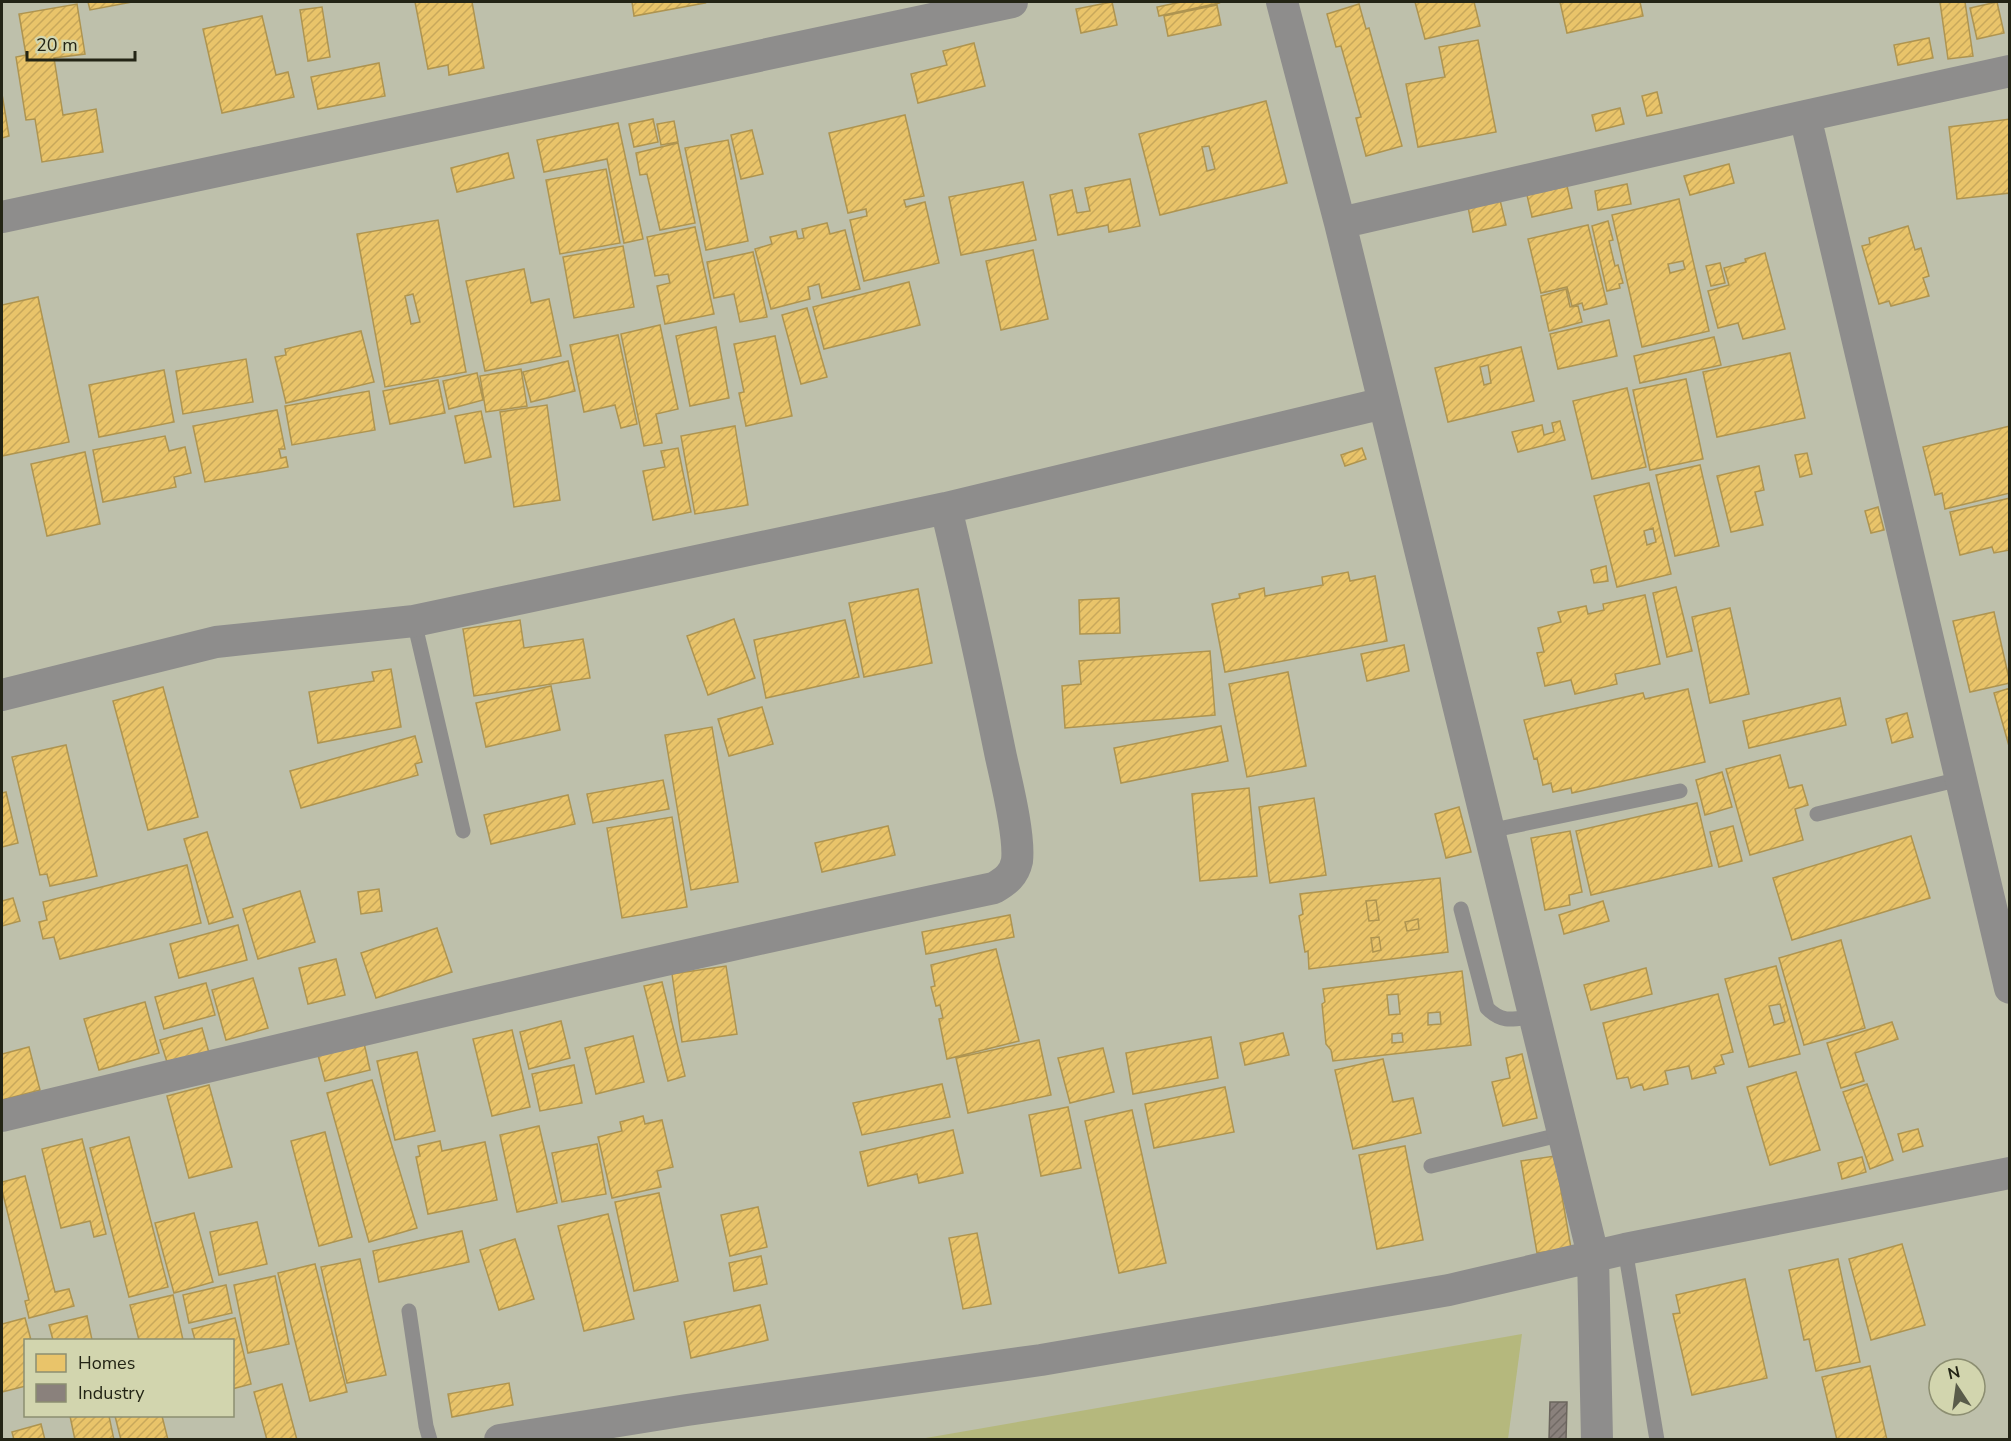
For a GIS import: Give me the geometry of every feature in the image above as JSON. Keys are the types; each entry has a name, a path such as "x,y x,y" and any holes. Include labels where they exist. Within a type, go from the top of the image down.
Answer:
{"street":[{"path":"2,217 1012,2"},
{"path":"1282,2 1340,223 1593,1256 1597,1440"},
{"path":"1340,223 2010,71"},
{"path":"1805,116 2010,988"},
{"path":"2,694 216,642 414,621 946,508 1384,403"},
{"path":"2,1116 808,927 994,888 1005,882 1013,874 1017,848 1009,794 975,628 946,508"},
{"path":"500,1440 699,1408 1052,1358 1449,1290 1625,1249 2010,1173"}],"lane":[{"path":"414,621 463,831"},
{"path":"1817,814 1960,779"},
{"path":"1489,831 1680,791"},
{"path":"1461,909 1487,1008 1496,1017 1507,1020 1534,1016"},
{"path":"1431,1166 1563,1134"},
{"path":"1625,1249 1657,1440"},
{"path":"409,1311 430,1440"}],"green space":[{"path":"1522,1334 1508,1439 920,1439"}],"building: Homes":[{"path":"88,2 132,2 90,10"},
{"path":"415,2 472,2 484,68 449,75 448,65 428,69"},
{"path":"632,2 704,2 705,3 634,16"},
{"path":"1112,2 1117,25 1081,33 1076,9"},
{"path":"1181,2 1219,3 1159,16 1157,7"},
{"path":"1415,2 1474,2 1480,26 1425,39"},
{"path":"1560,2 1640,2 1643,16 1567,33"},
{"path":"1940,2 1965,2 1973,56 1948,59"},
{"path":"1997,2 2004,33 1977,39 1970,8"},
{"path":"77,4 85,54 54,58 63,115 96,109 103,152 42,162 35,119 26,120 16,57 26,55 19,14"},
{"path":"1359,4 1366,29 1369,28 1402,146 1366,156 1356,118 1361,117 1341,46 1336,47 1327,14"},
{"path":"1217,5 1221,25 1168,36 1164,16"},
{"path":"322,7 330,57 308,61 300,10"},
{"path":"262,16 276,75 288,72 294,97 222,113 203,29"},
{"path":"1929,38 1933,58 1898,65 1894,45"},
{"path":"1478,40 1496,132 1418,147 1406,84 1445,77 1439,47"},
{"path":"974,43 985,86 918,103 911,74 947,65 943,51"},
{"path":"379,63 385,96 318,109 311,77"},
{"path":"1657,92 1662,113 1647,116 1642,96"},
{"path":"2,94 9,136 2,138"},
{"path":"1266,101 1287,183 1160,215 1139,134","holes":["1209,146 1215,169 1207,171 1202,147"]},
{"path":"1620,108 1624,124 1596,131 1592,115"},
{"path":"905,115 924,196 904,200 906,207 925,202 939,263 864,281 850,220 867,216 866,209 848,213 829,133"},
{"path":"653,119 658,142 634,147 629,124"},
{"path":"2010,119 2010,193 1957,199 1949,127"},
{"path":"674,121 678,142 661,145 657,124"},
{"path":"618,123 643,239 624,243 607,159 544,172 537,140"},
{"path":"752,130 763,174 741,179 731,135"},
{"path":"728,140 748,241 706,250 685,148"},
{"path":"678,143 695,223 660,230 647,174 640,175 636,153"},
{"path":"508,153 514,178 457,192 451,168"},
{"path":"1729,164 1734,183 1690,195 1684,176"},
{"path":"606,169 620,243 560,254 546,180"},
{"path":"1130,179 1140,226 1109,232 1108,225 1058,235 1050,195 1072,190 1077,213 1090,211 1085,188"},
{"path":"1023,182 1036,240 961,255 949,197"},
{"path":"1627,184 1631,204 1598,210 1595,191"},
{"path":"1567,186 1572,208 1532,217 1527,195"},
{"path":"1679,199 1709,331 1642,347 1612,215","holes":["1683,261 1685,269 1670,273 1668,264"]},
{"path":"1500,200 1506,225 1473,232 1468,207"},
{"path":"438,220 466,372 385,387 357,234"},
{"path":"1608,221 1613,240 1609,241 1615,266 1618,265 1623,283 1619,284 1620,288 1607,291 1592,226"},
{"path":"827,223 830,234 845,230 860,289 822,298 819,284 808,287 810,299 771,309 755,249 772,244 770,237 796,231 798,239 804,238 802,229"},
{"path":"1588,225 1607,304 1584,310 1582,303 1572,306 1567,287 1541,293 1528,239"},
{"path":"1908,226 1915,250 1921,248 1929,276 1923,278 1929,296 1891,306 1889,301 1879,304 1862,246 1870,244 1869,238"},
{"path":"695,227 714,314 665,324 657,286 670,283 668,274 655,276 647,237"},
{"path":"623,246 634,307 574,318 563,257"},
{"path":"1033,250 1048,319 1001,330 986,261"},
{"path":"753,252 767,317 740,322 734,294 714,298 707,262"},
{"path":"1765,253 1785,329 1743,339 1738,323 1718,328 1708,291 1729,285 1724,268 1746,262 1745,259"},
{"path":"1720,263 1725,283 1711,286 1706,266"},
{"path":"524,269 531,303 549,299 561,356 485,371 466,281"},
{"path":"909,282 920,325 824,349 813,307"},
{"path":"1566,289 1570,307 1578,306 1582,322 1549,331 1541,296"},
{"path":"413,294 420,322 411,324 405,296"},
{"path":"38,297 69,442 2,456 2,305"},
{"path":"807,308 827,377 801,384 782,315"},
{"path":"1609,320 1617,356 1558,369 1550,334"},
{"path":"660,325 678,409 656,414 662,443 644,446 621,334"},
{"path":"716,327 729,398 690,406 676,336"},
{"path":"361,331 374,382 286,403 275,357 286,355 285,349"},
{"path":"618,335 637,424 621,428 615,405 584,412 570,345"},
{"path":"775,336 792,416 746,426 739,393 744,392 734,344"},
{"path":"1714,337 1721,365 1640,383 1634,356"},
{"path":"1521,347 1534,401 1448,422 1435,368","holes":["1488,365 1491,383 1484,385 1480,367"]},
{"path":"1790,353 1805,418 1717,437 1703,372"},
{"path":"246,359 253,402 183,414 176,371"},
{"path":"568,361 575,391 531,402 523,372"},
{"path":"521,369 527,406 486,412 480,376"},
{"path":"164,370 174,422 99,437 89,385"},
{"path":"477,373 483,400 449,409 443,381"},
{"path":"1686,379 1703,459 1650,470 1633,390"},
{"path":"438,380 445,413 390,424 383,391"},
{"path":"1627,388 1646,467 1592,479 1573,401"},
{"path":"369,391 375,430 292,445 285,406"},
{"path":"547,405 560,500 514,507 500,412"},
{"path":"277,410 285,449 279,449 281,458 286,457 288,467 205,482 193,426"},
{"path":"481,411 491,457 465,463 455,416"},
{"path":"1560,421 1565,440 1518,452 1512,432 1542,425 1544,435 1554,432 1552,423"},
{"path":"735,426 748,505 695,514 681,436"},
{"path":"2010,426 2010,493 1945,509 1942,493 1935,495 1923,447"},
{"path":"165,436 169,451 185,447 191,473 174,477 176,487 103,502 93,450"},
{"path":"678,448 691,512 653,520 643,471 665,467 661,451"},
{"path":"1362,448 1366,459 1345,466 1341,455"},
{"path":"85,452 100,524 47,536 31,464"},
{"path":"1807,453 1812,474 1800,477 1795,455"},
{"path":"1700,465 1719,546 1675,556 1656,475"},
{"path":"1759,466 1764,490 1755,492 1763,525 1731,532 1717,476"},
{"path":"1649,483 1671,574 1617,587 1594,496","holes":["1653,528 1656,542 1647,545 1644,531"]},
{"path":"2010,498 2010,550 1994,553 1992,547 1960,555 1950,512"},
{"path":"1878,507 1884,530 1871,533 1865,511"},
{"path":"1606,566 1608,581 1594,583 1591,570"},
{"path":"1348,572 1350,581 1375,576 1387,641 1225,672 1212,604 1240,598 1239,594 1264,588 1265,596 1323,585 1322,577"},
{"path":"1676,587 1692,651 1667,657 1653,593"},
{"path":"918,589 932,663 864,677 849,603"},
{"path":"1645,595 1660,664 1615,674 1617,684 1575,694 1571,680 1545,686 1537,653 1544,652 1538,628 1561,622 1558,612 1586,606 1588,614 1604,610 1603,604"},
{"path":"1119,598 1120,633 1080,634 1079,600"},
{"path":"1730,608 1749,694 1710,703 1692,617"},
{"path":"1994,612 2010,683 1970,692 1953,621"},
{"path":"734,619 755,678 708,695 687,636"},
{"path":"520,620 524,648 583,639 590,678 474,696 463,629"},
{"path":"845,620 859,677 766,698 754,640"},
{"path":"1404,645 1409,671 1367,681 1361,654"},
{"path":"1210,651 1215,715 1065,728 1062,686 1081,684 1079,661"},
{"path":"391,669 401,727 318,743 309,692 374,681 372,672"},
{"path":"1288,672 1306,766 1247,777 1229,684"},
{"path":"551,686 560,730 486,747 476,703"},
{"path":"163,687 198,817 148,830 113,701"},
{"path":"2010,688 2010,745 2009,746 1994,693"},
{"path":"1688,689 1705,762 1572,793 1571,788 1553,792 1551,783 1543,785 1537,758 1534,759 1524,720 1643,693 1645,699"},
{"path":"1840,698 1846,725 1749,748 1743,721"},
{"path":"762,707 773,744 729,756 718,719"},
{"path":"1907,713 1913,737 1892,743 1886,719"},
{"path":"1221,726 1228,761 1121,783 1114,748"},
{"path":"712,727 738,882 691,890 665,735"},
{"path":"415,736 422,762 415,764 418,775 301,808 290,771"},
{"path":"66,745 97,876 50,886 47,874 40,875 12,757"},
{"path":"1780,755 1789,788 1802,785 1808,805 1795,809 1803,840 1750,855 1726,769"},
{"path":"1722,772 1732,807 1705,815 1696,780"},
{"path":"663,780 669,809 593,823 587,794"},
{"path":"1249,788 1257,876 1200,881 1192,794"},
{"path":"6,792 18,843 2,847 2,793"},
{"path":"568,795 575,824 491,844 484,815"},
{"path":"1314,798 1326,875 1270,883 1259,807"},
{"path":"1697,803 1712,866 1591,895 1576,831"},
{"path":"1459,807 1471,852 1446,858 1435,814"},
{"path":"672,817 687,907 622,918 607,828"},
{"path":"888,826 895,855 822,872 815,843"},
{"path":"1733,826 1742,861 1719,867 1710,832"},
{"path":"1570,831 1582,892 1569,895 1570,905 1545,910 1531,838"},
{"path":"207,832 233,917 209,924 184,839"},
{"path":"1911,836 1930,898 1792,940 1773,878"},
{"path":"187,865 201,923 60,959 54,937 43,939 39,922 47,920 43,902"},
{"path":"1440,878 1448,952 1309,969 1308,951 1305,952 1299,916 1303,914 1300,894","holes":["1376,900 1379,920 1369,921 1366,901","1418,919 1419,929 1407,931 1405,922","1379,937 1381,950 1373,952 1371,938"]},
{"path":"379,889 382,911 361,914 358,892"},
{"path":"300,891 315,942 258,959 243,909"},
{"path":"13,898 20,921 2,926 2,901"},
{"path":"1376,900 1379,920 1369,921 1366,901"},
{"path":"1603,901 1609,921 1564,934 1559,915"},
{"path":"1010,915 1014,937 926,954 922,932"},
{"path":"1418,919 1419,929 1407,931 1405,922"},
{"path":"238,925 247,960 179,978 170,944"},
{"path":"437,928 452,972 376,998 361,953"},
{"path":"1379,937 1381,950 1373,952 1371,938"},
{"path":"1841,940 1865,1028 1804,1045 1779,958"},
{"path":"996,949 1019,1041 947,1059 939,1019 943,1018 940,1005 936,1006 931,987 935,986 931,965"},
{"path":"336,959 345,995 308,1004 299,968"},
{"path":"726,966 737,1034 682,1042 672,974"},
{"path":"1776,966 1800,1054 1749,1067 1725,979","holes":["1780,1004 1785,1022 1774,1025 1769,1006"]},
{"path":"1646,968 1652,994 1591,1010 1584,985"},
{"path":"1462,971 1471,1045 1333,1061 1331,1050 1326,1044 1322,1004 1325,1002 1323,989","holes":["1398,994 1400,1014 1389,1015 1387,995","1440,1012 1441,1024 1428,1025 1428,1013","1402,1033 1403,1042 1392,1043 1392,1034"]},
{"path":"253,978 268,1028 226,1040 212,990"},
{"path":"662,982 685,1076 668,1081 644,986"},
{"path":"206,983 215,1015 164,1029 155,997"},
{"path":"1718,994 1733,1052 1721,1055 1724,1064 1714,1067 1716,1073 1692,1079 1689,1066 1665,1071 1668,1084 1644,1090 1642,1084 1631,1088 1628,1077 1617,1079 1603,1023"},
{"path":"145,1002 159,1053 99,1070 84,1019"},
{"path":"561,1021 570,1058 529,1069 520,1032"},
{"path":"1892,1022 1898,1039 1855,1053 1864,1081 1841,1088 1827,1043"},
{"path":"202,1028 209,1053 168,1065 160,1040"},
{"path":"512,1030 530,1107 492,1116 473,1039"},
{"path":"1283,1033 1289,1055 1245,1065 1240,1043"},
{"path":"633,1036 644,1082 596,1094 585,1048"},
{"path":"1211,1037 1218,1078 1133,1094 1126,1053"},
{"path":"1039,1040 1051,1095 968,1113 956,1058"},
{"path":"364,1043 370,1070 325,1081 318,1055"},
{"path":"29,1047 40,1090 2,1100 2,1054"},
{"path":"1103,1048 1114,1092 1070,1103 1058,1058"},
{"path":"417,1052 435,1131 395,1140 377,1061"},
{"path":"1522,1054 1537,1118 1503,1126 1492,1082 1510,1078 1506,1058"},
{"path":"1383,1059 1393,1102 1413,1098 1421,1133 1353,1149 1335,1070"},
{"path":"574,1065 582,1103 540,1111 532,1074"},
{"path":"1796,1072 1820,1150 1770,1165 1747,1087"},
{"path":"372,1080 417,1228 369,1242 327,1093"},
{"path":"942,1084 950,1117 862,1135 853,1103"},
{"path":"1867,1084 1893,1160 1870,1169 1843,1092"},
{"path":"209,1085 232,1167 189,1178 167,1096"},
{"path":"1225,1087 1234,1132 1154,1148 1145,1104"},
{"path":"1068,1107 1081,1168 1041,1176 1029,1115"},
{"path":"1132,1110 1166,1263 1119,1273 1085,1121"},
{"path":"643,1116 645,1124 662,1120 673,1167 657,1171 661,1187 612,1198 598,1137 622,1131 620,1122"},
{"path":"539,1126 557,1203 517,1212 500,1135"},
{"path":"1918,1129 1923,1146 1903,1152 1898,1134"},
{"path":"953,1130 963,1173 919,1183 917,1174 868,1186 860,1152"},
{"path":"325,1132 352,1237 319,1246 291,1141"},
{"path":"129,1137 168,1287 129,1297 90,1148"},
{"path":"82,1139 106,1234 94,1237 90,1221 61,1228 42,1149"},
{"path":"440,1141 442,1151 485,1142 497,1200 428,1214 416,1157 420,1156 418,1146"},
{"path":"597,1144 606,1194 562,1202 552,1153"},
{"path":"1405,1146 1423,1240 1377,1249 1359,1155"},
{"path":"1555,1156 1571,1248 1537,1253 1521,1161"},
{"path":"1862,1157 1866,1172 1842,1179 1838,1163"},
{"path":"25,1176 55,1292 69,1289 74,1306 29,1318 25,1301 29,1300 2,1190 2,1182"},
{"path":"659,1193 678,1281 634,1291 615,1202"},
{"path":"758,1207 767,1247 730,1256 721,1215"},
{"path":"194,1213 213,1282 174,1293 155,1223"},
{"path":"608,1214 634,1319 584,1331 558,1226"},
{"path":"257,1222 267,1264 219,1275 210,1232"},
{"path":"462,1231 469,1262 379,1282 373,1251"},
{"path":"977,1233 991,1304 963,1309 949,1238"},
{"path":"515,1239 534,1299 499,1310 480,1250"},
{"path":"1902,1244 1925,1325 1871,1340 1849,1259"},
{"path":"761,1256 767,1284 734,1291 729,1263"},
{"path":"360,1259 386,1375 347,1383 321,1267"},
{"path":"1838,1259 1860,1362 1816,1371 1809,1339 1804,1340 1789,1270"},
{"path":"315,1264 347,1392 310,1401 278,1273"},
{"path":"275,1276 289,1344 248,1353 234,1285"},
{"path":"1745,1279 1767,1378 1692,1395 1673,1314 1680,1313 1676,1295"},
{"path":"226,1285 232,1313 189,1323 183,1295"},
{"path":"173,1295 183,1339 139,1339 130,1305"},
{"path":"760,1305 768,1340 691,1358 684,1322"},
{"path":"87,1316 92,1339 53,1339 49,1325"},
{"path":"25,1318 31,1339 24,1339 24,1386 2,1392 2,1324"},
{"path":"235,1318 251,1384 234,1388 234,1339 195,1339 192,1329"},
{"path":"1870,1366 1887,1440 1837,1440 1822,1377"},
{"path":"509,1383 513,1405 452,1417 448,1394"},
{"path":"282,1384 297,1440 267,1440 254,1392"},
{"path":"70,1417 109,1417 114,1440 75,1440"},
{"path":"115,1417 162,1417 168,1440 121,1440"},
{"path":"41,1424 45,1440 14,1440 12,1432"}],"building: Industry":[{"path":"1550,1402 1567,1402 1566,1440 1549,1440"}]}
